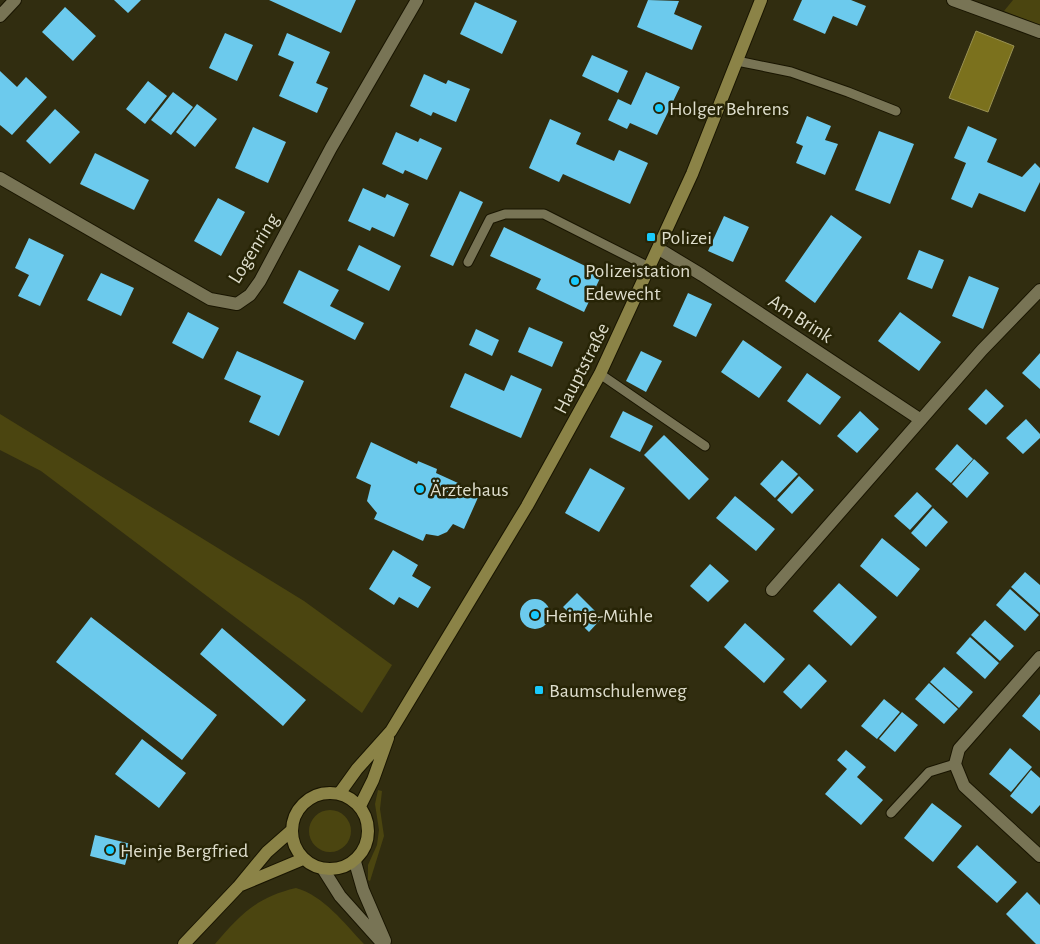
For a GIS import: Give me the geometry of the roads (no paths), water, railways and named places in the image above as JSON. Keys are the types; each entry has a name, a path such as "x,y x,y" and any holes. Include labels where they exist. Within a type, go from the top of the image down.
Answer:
{"main road":[{"name":"Hauptstraße","path":"360,806 373,780 391,731 526,506 600,374 651,268 692,174 761,0"},
{"name":"Hauptstraße","path":"339,794 357,769 391,731"},
{"path":"328,793 350,798 360,806 366,817 369,829 368,841 363,852 355,862 334,870 323,869 303,859 297,850 292,830 298,810 306,802 316,796 328,793"},
{"path":"184,944 238,887 267,852 292,830"},
{"path":"238,887 303,859"}],"street":[{"path":"0,16 15,0"},
{"name":"Logenring","path":"0,178 210,299 237,304 250,295 260,280 331,148 417,0"},
{"path":"953,0 1040,32"},
{"name":"Am Brink","path":"659,249 702,275 921,420"},
{"path":"772,590 982,350 1040,290"},
{"path":"1040,656 959,749 955,764 964,786 1040,856"},
{"path":"355,862 363,890 385,944"},
{"path":"323,869 340,896 385,944"}],"lane":[{"path":"737,61 791,72 848,92 896,112"},
{"path":"468,262 490,219 505,214 544,214 651,268"},
{"path":"600,374 705,446"},
{"path":"891,813 929,772 955,764"}],"place":[{"name":"Holger Behrens","path":"659,108"},
{"name":"Polizei","path":"651,237"},
{"name":"Polizeistation Edewecht","path":"575,281"},
{"name":"Ärztehaus","path":"420,489"},
{"name":"Heinje-Mühle","path":"535,615"},
{"name":"Baumschulenweg","path":"539,690"},
{"name":"Heinje Bergfried","path":"110,850"}]}
